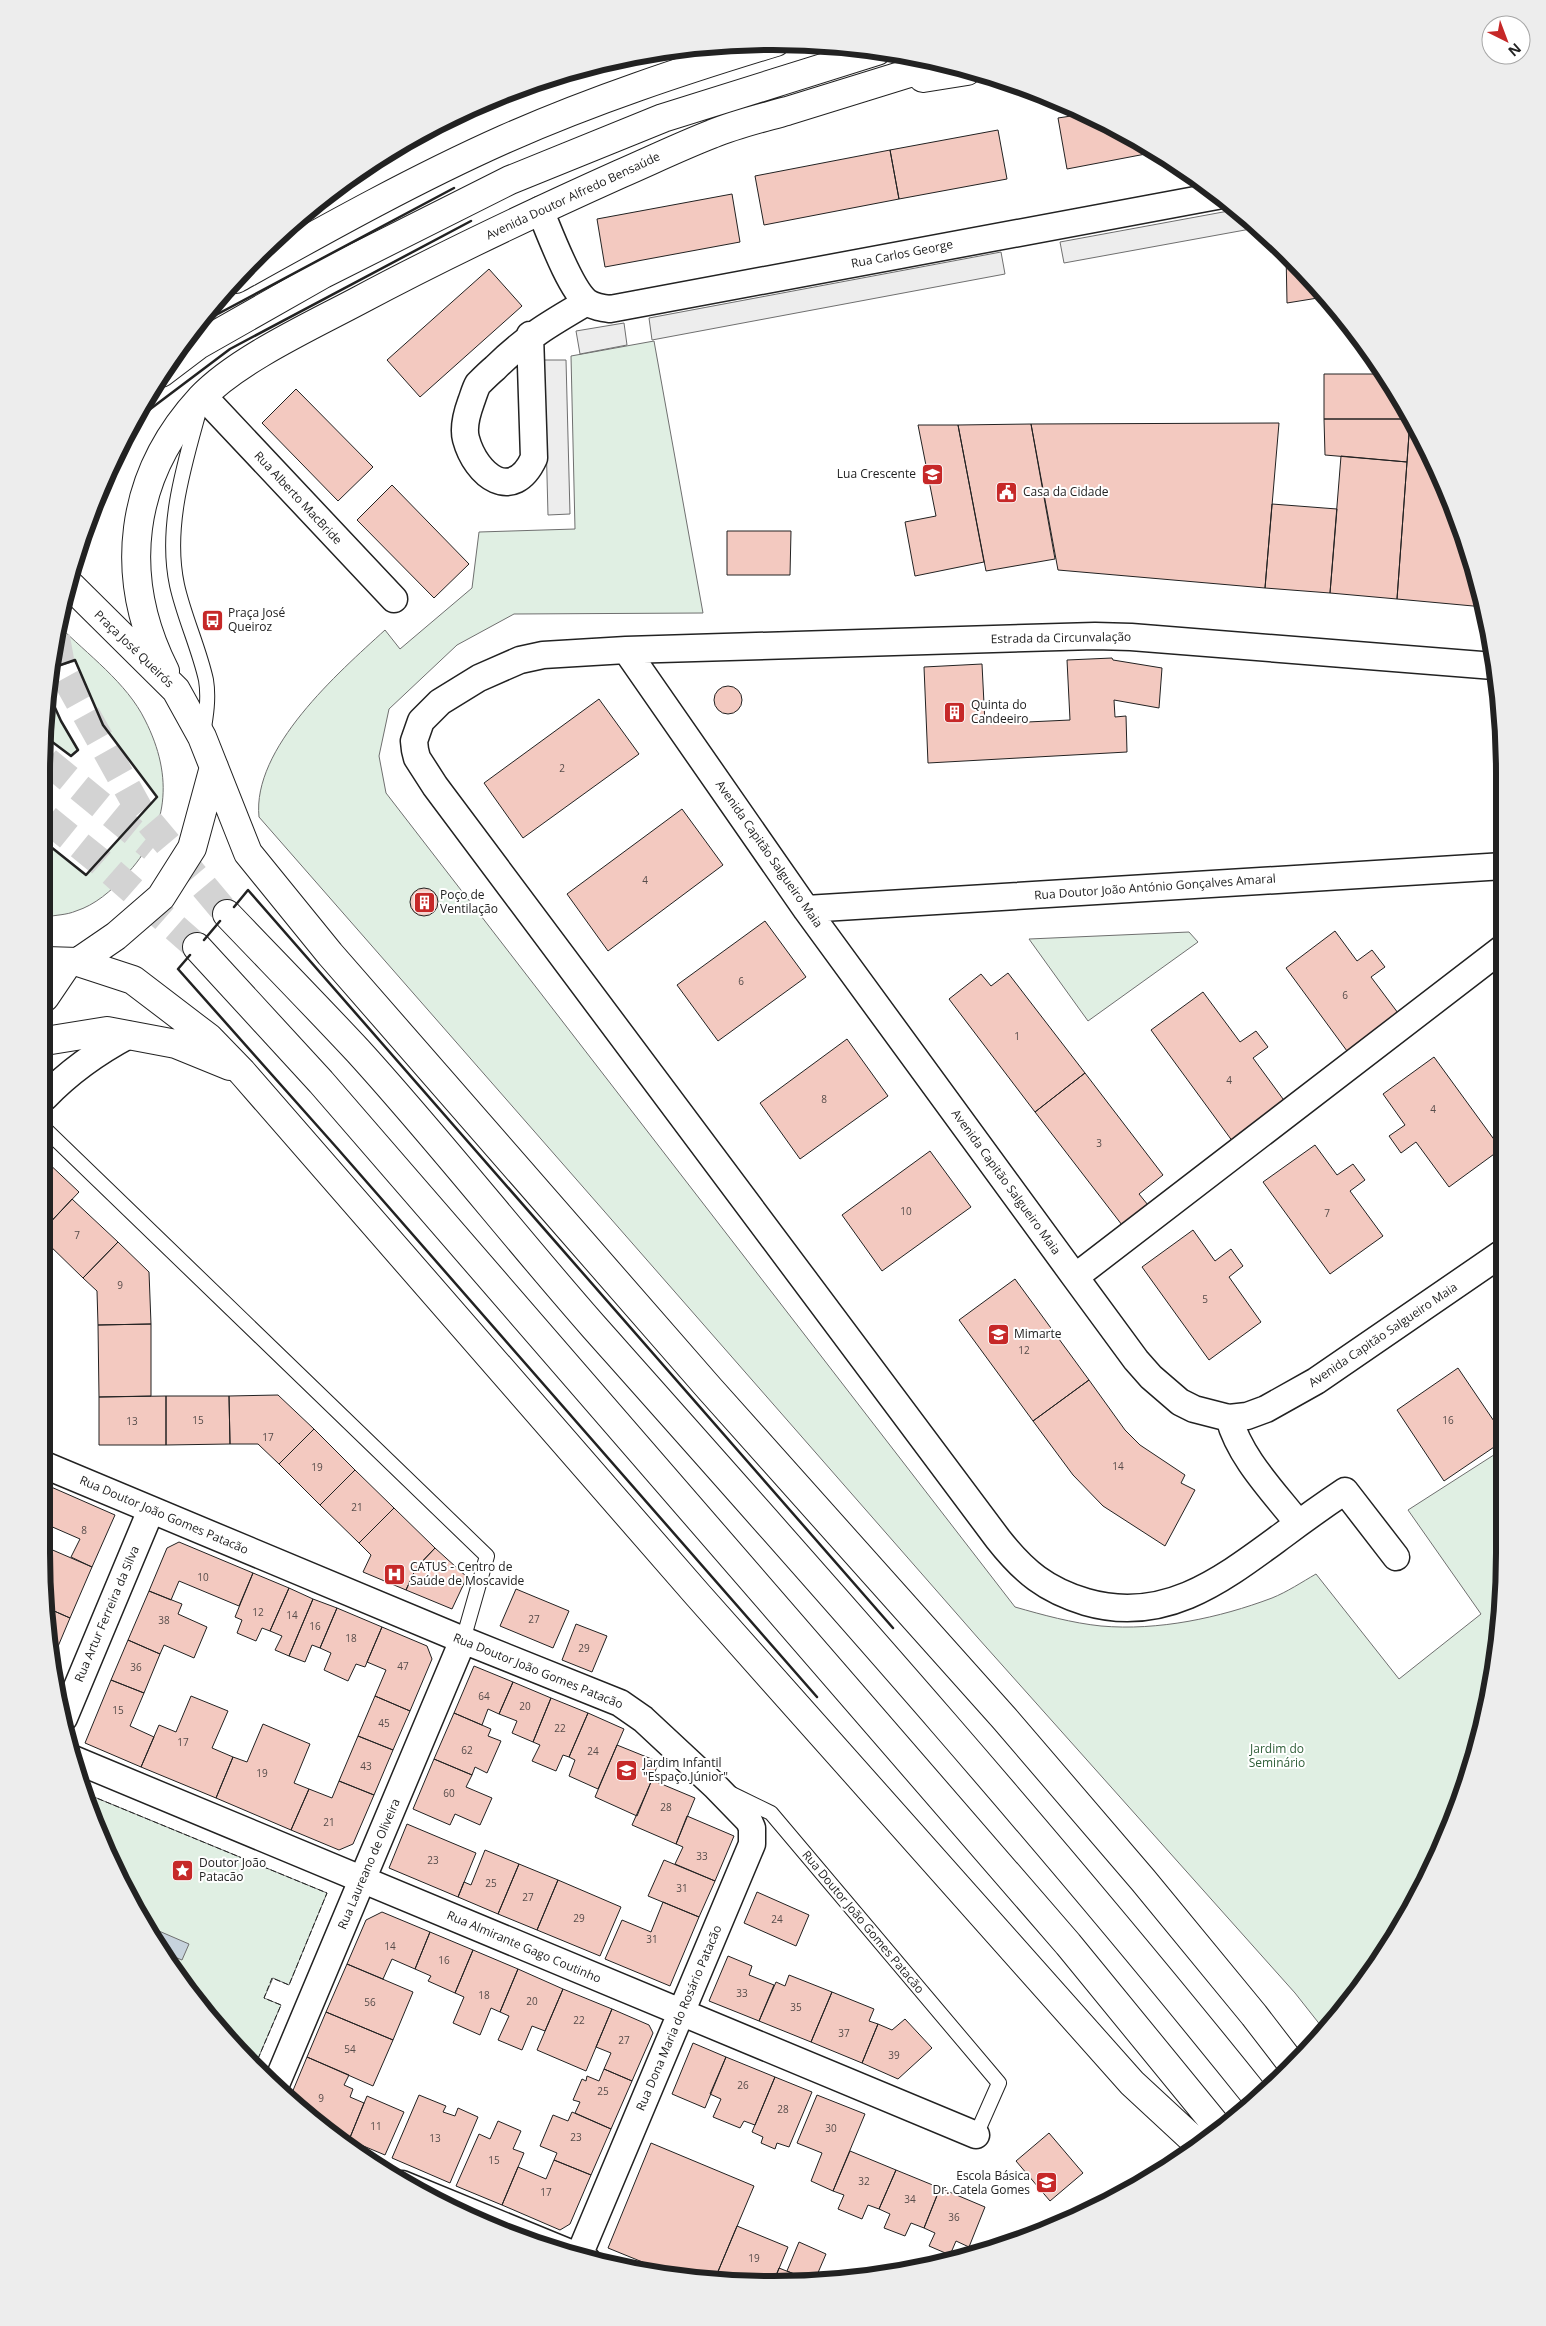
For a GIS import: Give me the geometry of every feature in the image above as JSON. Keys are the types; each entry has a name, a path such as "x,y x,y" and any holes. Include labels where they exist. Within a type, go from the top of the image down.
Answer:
{"main road":[{"path":"257,267 356,212 505,139 668,75 746,51"},
{"path":"182,357 198,345 323,274 510,180 663,118 865,56"},
{"name":"Avenida Doutor Alfredo Bensaúde","path":"176,690 154,649 145,623 135,563 138,515 153,468 177,428 202,396 233,371 302,331 420,268 540,210 713,133 928,67"},
{"name":"Avenida Doutor Alfredo Bensaúde","path":"855,90 953,73"},
{"name":"Praça José Queirós","path":"74,589 176,690 202,737 248,853 330,954 703,1380 1004,1718 1156,1895 1288,2060"},
{"path":"50,988 64,962 116,936 161,897 192,848 214,767"},
{"path":"227,914 359,1053 590,1322 951,1731 1134,1945 1254,2094"},
{"path":"197,947 320,1082 1068,1944 1216,2125"},
{"path":"64,962 133,980 203,1033 242,1072 690,1586 1119,2069 1194,2140"},
{"path":"50,1040 107,1031 176,1044 242,1072"}],"street":[{"name":"Rua Carlos George","path":"587,302 610,309 1210,197"},
{"path":"530,335 534,458 528,472 519,480 506,482 492,478 478,466 465,438 466,416 478,385 530,335 587,302 576,289 540,210"},
{"name":"Rua Alberto MacBride","path":"202,396 394,599"},
{"name":"Estrada da Circunvalação","path":"1396,1556 1345,1491 1207,1587 1170,1603 1144,1608 1096,1605 1048,1588 1012,1557 998,1540 435,786 417,758 414,741 421,721 440,702 479,678 520,660 543,655 626,650 917,641 1131,637 1488,665"},
{"name":"Avenida Capitão Salgueiro Maia","path":"626,650 806,909 1075,1277 1151,1377 1180,1402 1194,1409 1229,1418 1247,1416 1293,1396 1496,1257"},
{"name":"Rua Doutor João António Gonçalves Amaral","path":"806,909 1496,866"},
{"path":"1075,1277 1496,954"},
{"path":"50,1091 63,1078 96,1053 129,1035"},
{"path":"1229,1418 1232,1430 1245,1454 1298,1524"},
{"name":"Rua Doutor João Gomes Patacão","path":"50,1467 463,1640 620,1703 643,1719 715,1786"},
{"name":"Rua Artur Ferreira da Silva","path":"68,1709 151,1510"},
{"name":"Rua Laureano de Oliveira","path":"278,2080 463,1640"},
{"name":"Rua Almirante Gago Coutinho","path":"82,1763 976,2135"},
{"name":"Rua Dona Maria do Rosário Patacão","path":"584,2250 752,1844 752,1828 749,1821 715,1786"}],"lane":[{"path":"202,396 180,484 174,559 177,584 206,681 207,710 202,737"},
{"path":"50,1134 487,1556 463,1640"},
{"name":"Rua Doutor João Gomes Patacão","path":"715,1786 771,1813 999,2083 976,2135"}],"green space":[{"path":"539,89 485,110 496,105"},
{"name":"Jardim do Seminário","path":"654,341 703,613 514,614 457,645 389,709 379,756 386,793 1015,1607 1090,1625 1144,1627 1166,1625 1210,1617 1252,1605 1278,1596 1316,1574 1399,1679 1481,1614 1408,1510 1496,1454 1496,1553 1490,1647 1482,1694 1458,1785 1441,1830 1399,1915 1374,1955 1321,2025 1295,1993 978,1638 259,817 260,791 269,765 283,739 302,714 344,668 385,630 400,649 472,588 479,532 575,529 571,356"},
{"path":"64,631 117,681 137,706 145,720 160,762 163,782 162,802 151,840 140,858 120,882 90,905 69,913 50,916 50,846 86,875 157,797 103,725 75,661 58,666"},
{"path":"54,705 78,750 71,756 51,741"},
{"path":"1189,932 1198,942 1088,1021 1029,939"},
{"path":"92,1796 327,1893 289,1985 273,1978 264,1998 281,2005 258,2060 229,2030 172,1955 125,1873 105,1830"}],"shaded area":[{"path":"1228,211 1250,229 1064,263 1060,242"},
{"path":"1001,252 1005,274 652,340 649,318"},
{"path":"624,323 627,345 580,354 576,331"},
{"path":"544,360 566,360 570,514 548,515"},
{"path":"157,1930 189,1944 182,1960 173,1956"}],"building":[{"path":"1073,116 1145,154 1067,169 1058,118"},
{"path":"998,130 1007,179 899,199 890,150"},
{"path":"890,150 899,199 764,225 755,176"},
{"path":"732,194 740,242 605,267 597,219"},
{"path":"1286,264 1319,298 1287,303"},
{"path":"489,269 522,306 420,397 387,360"},
{"path":"1324,374 1376,374 1401,416 1401,419 1324,419"},
{"path":"296,389 373,467 338,501 262,423"},
{"path":"1324,419 1403,419 1409,431 1407,462 1325,455"},
{"path":"1279,423 1265,588 1058,570 1031,424"},
{"name":"Casa da Cidade","path":"1031,424 1055,559 986,571 958,425"},
{"name":"Lua Crescente","path":"918,425 958,425 984,562 915,576 905,522 936,516"},
{"path":"1409,431 1441,496 1458,541 1476,606 1397,599"},
{"path":"1341,456 1407,462 1397,599 1330,593"},
{"path":"392,485 469,564 434,598 357,520"},
{"path":"1272,504 1337,509 1330,593 1265,588"},
{"path":"727,531 791,531 790,575 727,575"},
{"name":"Quinta do Candeeiro","path":"1112,658 1113,660 1162,668 1159,708 1114,700 1115,717 1126,716 1127,752 928,763 924,667 982,664 985,724 1070,720 1067,660"},
{"path":"728,686 738,690 742,700 738,710 728,714 718,710 714,700 718,690"},
{"path":"599,699 639,754 523,838 484,783"},
{"path":"682,809 723,865 608,951 567,894"},
{"name":"Poço de Ventilação","path":"424,888 434,892 438,902 434,912 424,916 414,912 410,902 414,892"},
{"path":"765,921 806,977 718,1041 677,985"},
{"path":"1335,931 1357,961 1372,950 1385,967 1371,977 1398,1013 1347,1051 1286,968"},
{"path":"1008,973 1085,1073 1035,1112 949,999 981,974 991,986"},
{"path":"1203,992 1240,1042 1256,1031 1268,1047 1253,1058 1286,1103 1233,1142 1151,1030"},
{"path":"847,1039 888,1096 800,1159 760,1103"},
{"path":"1434,1057 1496,1142 1496,1153 1449,1187 1416,1142 1401,1153 1389,1136 1405,1125 1383,1094"},
{"path":"1085,1073 1163,1175 1139,1194 1148,1205 1122,1225 1035,1112"},
{"path":"1315,1145 1337,1175 1353,1164 1365,1180 1350,1191 1383,1236 1330,1274 1263,1182"},
{"path":"930,1151 971,1207 882,1271 842,1215"},
{"path":"50,1165 79,1192 50,1223"},
{"path":"72,1199 118,1242 83,1278 50,1246 50,1223"},
{"path":"1193,1230 1215,1261 1231,1249 1243,1266 1229,1277 1261,1322 1209,1360 1142,1267"},
{"path":"118,1242 149,1272 151,1324 98,1325 97,1291 83,1278"},
{"path":"1015,1279 1089,1380 1033,1421 959,1320"},
{"path":"151,1324 151,1396 99,1397 98,1325"},
{"path":"1458,1368 1496,1424 1496,1446 1444,1481 1397,1410"},
{"path":"1089,1380 1125,1430 1140,1445 1185,1475 1181,1483 1195,1490 1165,1546 1103,1506 1073,1475 1033,1421"},
{"path":"278,1395 314,1429 279,1464 258,1444 230,1444 229,1396"},
{"path":"166,1396 166,1445 99,1445 99,1397"},
{"path":"166,1396 229,1396 230,1444 166,1445"},
{"path":"314,1429 355,1470 320,1505 279,1464"},
{"path":"355,1470 394,1508 359,1543 320,1505"},
{"path":"50,1487 115,1515 92,1567 71,1557 80,1539 50,1526"},
{"path":"394,1508 435,1548 416,1568 406,1590 363,1572 371,1555 359,1543"},
{"path":"179,1542 253,1573 239,1606 179,1581 171,1600 149,1591 167,1548"},
{"path":"435,1548 467,1577 452,1609 406,1590 416,1568"},
{"path":"50,1549 92,1567 70,1618 53,1610"},
{"path":"253,1573 289,1588 270,1631 262,1628 256,1641 237,1633 242,1620 235,1617"},
{"path":"289,1588 313,1599 289,1656 275,1650 282,1636 270,1631"},
{"path":"516,1589 569,1611 553,1648 500,1626"},
{"path":"149,1591 182,1604 178,1614 207,1627 194,1658 164,1645 160,1654 128,1640"},
{"path":"313,1599 337,1608 320,1648 312,1645 305,1662 289,1656"},
{"path":"337,1608 382,1627 365,1667 356,1664 348,1681 324,1670 331,1653 320,1648"},
{"path":"53,1610 70,1618 57,1650"},
{"path":"576,1624 607,1636 592,1672 562,1660"},
{"path":"382,1627 427,1646 432,1659 410,1711 375,1696 386,1670 367,1662"},
{"path":"128,1640 160,1654 144,1693 111,1680"},
{"path":"474,1666 513,1682 499,1714 488,1709 482,1725 454,1713"},
{"path":"111,1680 144,1693 130,1726 154,1737 141,1767 85,1743"},
{"path":"513,1682 551,1698 533,1742 512,1733 517,1721 499,1714"},
{"path":"191,1696 228,1711 212,1748 233,1757 216,1798 141,1767 159,1725 176,1732"},
{"path":"375,1696 410,1711 393,1750 358,1736"},
{"path":"551,1698 588,1713 569,1757 563,1755 556,1771 532,1761 540,1745 533,1742"},
{"path":"454,1713 491,1729 488,1736 501,1741 487,1773 475,1767 472,1775 434,1759"},
{"path":"588,1713 624,1729 598,1789 569,1776 575,1760 569,1757"},
{"path":"263,1724 310,1744 294,1783 309,1789 291,1830 216,1798 233,1757 247,1762"},
{"path":"358,1736 393,1750 374,1795 339,1781"},
{"path":"617,1745 659,1762 637,1816 595,1797"},
{"path":"434,1759 472,1775 466,1787 492,1798 480,1825 455,1814 450,1825 413,1809"},
{"path":"652,1780 695,1798 676,1844 632,1825"},
{"path":"339,1781 374,1795 353,1844 339,1850 291,1830 309,1789 332,1798"},
{"path":"687,1816 734,1836 715,1881 675,1864 683,1847 676,1844"},
{"path":"407,1824 476,1853 458,1897 389,1868"},
{"path":"485,1850 519,1864 498,1914 458,1897 464,1882 471,1885"},
{"path":"664,1860 715,1881 699,1917 648,1896"},
{"path":"519,1864 558,1880 537,1930 498,1914"},
{"path":"558,1880 621,1907 600,1956 537,1930"},
{"path":"757,1892 809,1915 796,1946 744,1923"},
{"path":"663,1902 699,1917 670,1986 605,1959 622,1920 651,1932"},
{"path":"382,1912 430,1932 415,1969 392,1959 383,1979 347,1964 366,1920"},
{"path":"430,1932 473,1950 455,1993 428,1981 431,1976 415,1969"},
{"path":"473,1950 518,1969 500,2012 491,2008 480,2035 453,2023 464,1997 455,1993"},
{"path":"728,1956 752,1966 749,1975 774,1985 759,2021 709,2001"},
{"path":"347,1964 413,1992 393,2040 326,2012"},
{"path":"518,1969 563,1989 545,2031 532,2026 522,2050 498,2040 509,2016 500,2012"},
{"path":"789,1975 832,1992 811,2042 759,2021 776,1982 785,1986"},
{"path":"563,1989 612,2009 586,2071 537,2050"},
{"path":"832,1992 874,2009 869,2021 878,2024 862,2063 811,2042"},
{"path":"612,2009 649,2025 653,2033 632,2081 604,2069 611,2053 596,2047"},
{"path":"326,2012 393,2040 373,2086 307,2057"},
{"path":"905,2019 932,2048 898,2079 862,2063 878,2024 892,2030"},
{"path":"693,2043 726,2057 705,2108 672,2094"},
{"path":"307,2057 349,2075 344,2085 353,2089 350,2097 364,2103 350,2139 333,2127 292,2093"},
{"path":"726,2057 775,2077 755,2125 744,2121 740,2128 713,2117 721,2099 710,2094"},
{"path":"604,2069 632,2081 611,2129 575,2113 580,2102 573,2100 582,2079 586,2081 587,2076 599,2081"},
{"path":"775,2077 812,2092 789,2147 777,2143 775,2149 761,2143 763,2137 752,2132"},
{"path":"419,2095 446,2106 443,2112 455,2116 458,2108 478,2117 450,2183 392,2158"},
{"path":"817,2095 865,2114 833,2191 811,2181 822,2153 797,2143"},
{"path":"367,2096 404,2112 385,2155 350,2139"},
{"path":"572,2112 611,2129 591,2175 554,2160 557,2153 540,2146 553,2115 568,2121"},
{"path":"498,2121 521,2131 513,2149 524,2153 502,2205 456,2186 479,2134 490,2139"},
{"path":"1049,2133 1083,2173 1050,2201 1016,2161"},
{"path":"651,2143 754,2186 717,2273 650,2265 608,2248"},
{"path":"850,2151 896,2170 879,2209 868,2205 862,2219 838,2209 844,2195 833,2191"},
{"path":"554,2160 591,2175 570,2224 560,2230 502,2205 518,2167 546,2179"},
{"path":"896,2170 940,2188 924,2228 911,2223 905,2236 884,2228 890,2214 879,2209"},
{"path":"940,2188 985,2207 969,2247 956,2241 951,2253 948,2254 929,2246 935,2233 924,2228"},
{"path":"737,2226 788,2247 776,2276 717,2273"},
{"path":"799,2242 826,2254 817,2274 797,2275 787,2271"},
{"path":"779,2268 796,2275 776,2276"}],"tunnel":[{"path":"60,658 62,671 140,811 227,914"},
{"path":"50,764 153,848"},
{"path":"50,821 99,861 197,947"}],"fence":[{"path":"92,1796 327,1893 289,1985 272,1978 264,1998 281,2005 258,2060"}],"wall":[{"path":"212,317 454,188"},
{"path":"147,412 230,349 471,221"},
{"path":"50,846 86,875 157,797 103,725 75,660 58,666"},
{"path":"51,741 71,756 78,750 54,705"},
{"path":"234,907 248,890 893,1628"},
{"path":"204,940 220,921"},
{"path":"190,955 178,969 817,1697"}],"place":[{"name":"Lua Crescente","path":"932,474"},
{"name":"Casa da Cidade","path":"1007,492"},
{"name":"Praça José Queiroz","path":"212,620"},
{"name":"Quinta do Candeeiro","path":"955,712"},
{"name":"Poço de Ventilação","path":"424,902"},
{"name":"Mimarte","path":"998,1334"},
{"name":"CATUS - Centro de Saúde de Moscavide","path":"394,1574"},
{"name":"Jardim Infantil \"Espaço Júnior\"","path":"627,1770"},
{"name":"Doutor João Patacão","path":"183,1870"},
{"name":"Escola Básica Dr. Catela Gomes","path":"1046,2183"}]}
